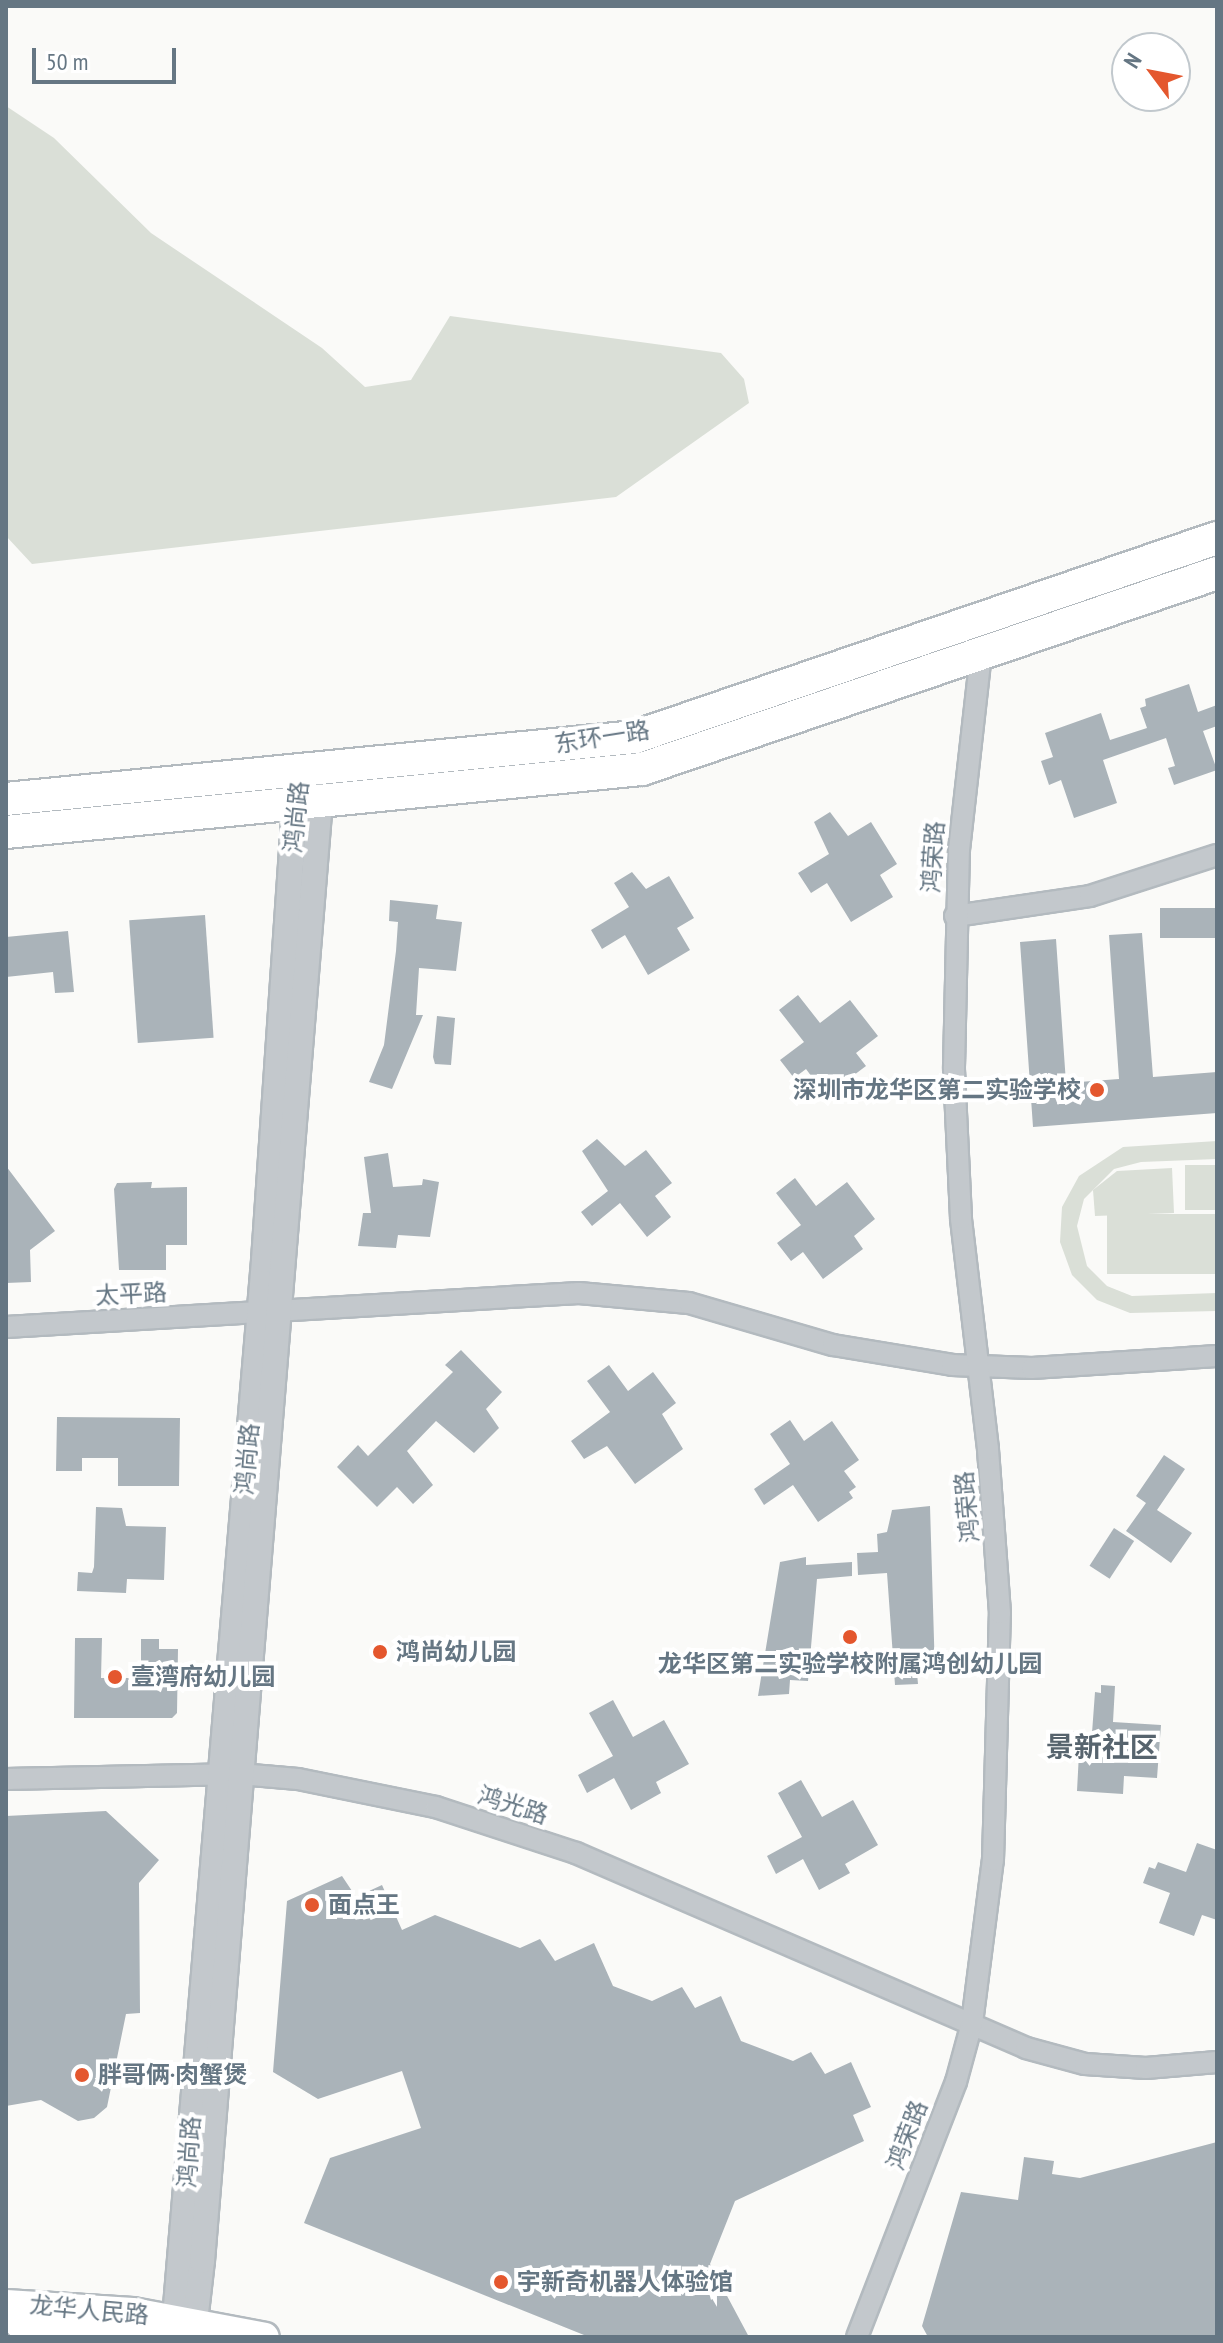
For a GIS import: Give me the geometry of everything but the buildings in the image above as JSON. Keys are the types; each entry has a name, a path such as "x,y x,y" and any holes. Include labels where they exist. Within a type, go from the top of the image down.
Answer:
{"main road":[{"name":"东环一路","path":"6,799 635,737 1217,538"},
{"name":"东环一路","path":"6,832 642,769 1217,573"},
{"name":"龙华人民路","path":"6,2304 180,2330"},
{"name":"龙华人民路","path":"6,2323 180,2330 265,2337"}],"street":[{"name":"鸿荣路","path":"857,2337 956,2082 972,2023 993,1860 1001,1695 996,1531 956,1142 955,916 981,653"},
{"name":"鸿尚路","path":"180,2330 271,1313 307,802 298,770"},
{"path":"955,916 1090,896 1217,855"},
{"name":"太平路","path":"6,1327 616,1294 724,1311 872,1354 978,1367 1217,1356"},
{"name":"鸿光路","path":"6,1779 230,1773 368,1792 504,1828 576,1853 1026,2048 1085,2064 1146,2068 1217,2062"}],"shaded area":[{"path":"6,106 54,138 151,233 322,348 365,387 411,380 450,316 721,353 744,379 749,403 616,497 32,564 6,536"},
{"path":"1217,1141 1217,1159 1141,1162 1114,1169 1084,1199 1077,1226 1087,1266 1107,1286 1132,1296 1217,1293 1217,1311 1130,1313 1097,1300 1072,1275 1060,1242 1062,1207 1079,1176 1123,1147"},
{"path":"1185,1165 1217,1165 1217,1210 1185,1210"},
{"path":"1172,1168 1174,1213 1095,1216 1093,1190 1117,1171"},
{"path":"1107,1214 1217,1214 1217,1274 1107,1274"}],"place":[{"name":"深圳市龙华区第二实验学校","path":"1097,1090"},
{"name":"龙华区第二实验学校附属鸿创幼儿园","path":"850,1637"},
{"name":"鸿尚幼儿园","path":"380,1652"},
{"name":"壹湾府幼儿园","path":"115,1677"},
{"name":"面点王","path":"312,1905"},
{"name":"胖哥俩·肉蟹煲","path":"82,2075"},
{"name":"宇新奇机器人体验馆","path":"501,2282"}],"district":[{"name":"景新社区","path":"1102,1747"}]}
